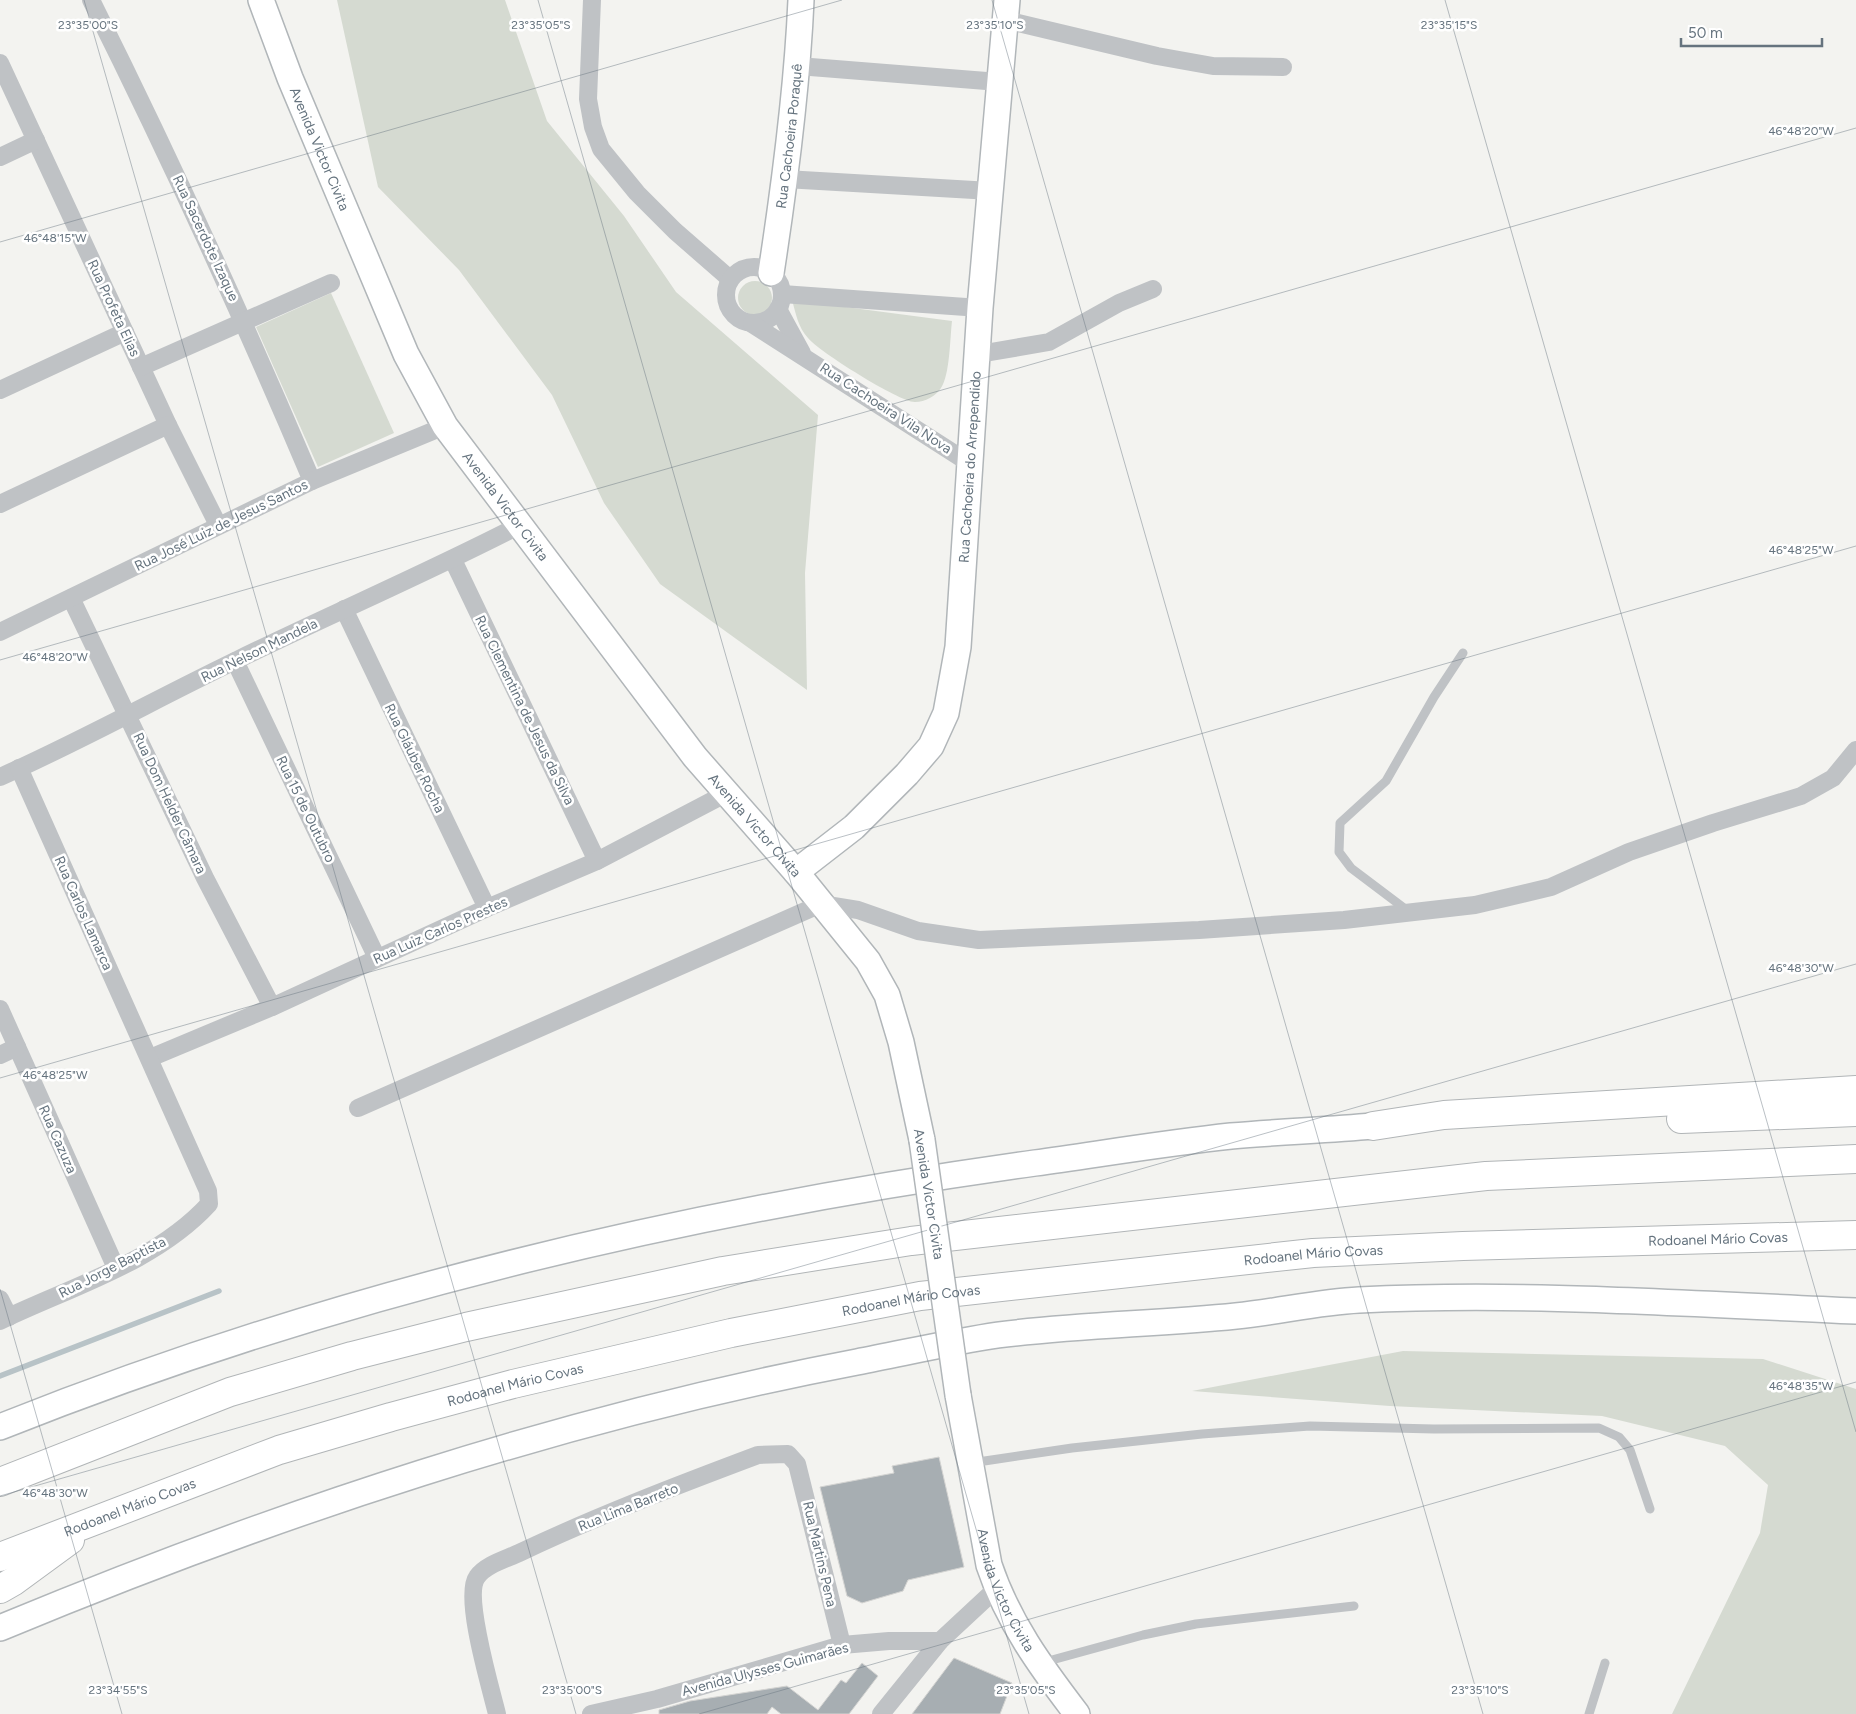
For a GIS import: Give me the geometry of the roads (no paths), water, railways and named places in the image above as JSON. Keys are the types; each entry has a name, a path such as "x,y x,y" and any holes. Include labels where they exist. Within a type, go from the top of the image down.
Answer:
{"highway":[{"path":"1373,1126 1444,1114 1856,1090"},
{"path":"1373,1126 1446,1128 1856,1112"},
{"path":"0,1482 240,1389 352,1356 466,1327 723,1271 911,1241 1486,1176 1856,1159"},
{"name":"Rodoanel Mário Covas","path":"0,1557 279,1450 428,1406 721,1335 920,1296 1313,1253 1463,1246 1856,1235"},
{"path":"0,1590 14,1582 99,1518"}],"main road":[{"name":"Avenida Victor Civita","path":"261,0 290,78 406,354 445,426 695,757 796,872 868,962 887,995 901,1042 922,1140 958,1395 989,1566 996,1588 1009,1616 1038,1664 1077,1714"},
{"name":"Rua Cachoeira Poraquê","path":"777,292 785,179 798,66 801,0"},
{"name":"Rua Cachoeira do Arrependido","path":"796,872 854,827 907,774 931,746 946,713 958,647 980,308 1007,10"},
{"path":"0,1427 121,1381 300,1321 481,1270 678,1223 833,1194 999,1168 1230,1136 1373,1126"},
{"path":"0,1628 125,1577 321,1505 537,1436 761,1380 995,1336 1096,1325 1234,1316 1354,1301 1509,1297 1856,1311"}],"street":[{"name":"Rua Sacerdote Izaque","path":"92,0 158,134 245,322 312,481"},
{"path":"592,0 588,99 593,127 601,148 637,193 675,231 730,279"},
{"path":"1007,10 1157,56 1213,66 1283,67"},
{"name":"Rua Profeta Elias","path":"0,63 124,332 218,525"},
{"path":"798,66 999,82"},
{"path":"0,157 36,140"},
{"path":"785,179 990,191"},
{"path":"749,267 760,268 777,292 768,320 752,324 736,318 730,312 725,296 730,279 738,271 749,267"},
{"path":"141,367 331,283"},
{"path":"978,354 1049,342 1079,323 1153,289"},
{"path":"777,292 980,308"},
{"name":"Rua Cachoeira Vila Nova","path":"777,292 802,354"},
{"name":"Rua Cachoeira Vila Nova","path":"752,324 802,354 969,463"},
{"path":"0,390 124,332"},
{"path":"0,504 168,425"},
{"name":"Rua José Luiz de Jesus Santos","path":"0,632 312,481 445,426"},
{"name":"Rua Nelson Mandela","path":"0,777 128,716 235,661 453,560 520,525"},
{"name":"Rua Clementina de Jesus da Silva","path":"453,560 597,861"},
{"name":"Rua Dom Helder Câmara","path":"71,598 205,878 272,1007"},
{"name":"Rua Gláuber Rocha","path":"344,609 487,908"},
{"name":"Rua 15 de Outubro","path":"235,661 377,958"},
{"path":"358,1108 821,904 858,910 918,931 979,940 1199,930 1412,914 1475,905 1551,887 1629,852 1713,823 1801,796 1833,778 1856,750"},
{"name":"Rua Carlos Lamarca","path":"19,768 150,1058"},
{"name":"Rua Luiz Carlos Prestes","path":"150,1058 272,1007 487,908 597,861 727,793"},
{"name":"Rua Cazuza","path":"0,1009 116,1268"},
{"path":"0,1056 17,1047"},
{"name":"Rua Jorge Baptista","path":"4,1319 116,1268 169,1238 194,1219 208,1204 208,1190 150,1058"},
{"path":"0,1299 4,1319"},
{"name":"Rua Lima Barreto","path":"496,1714 478,1636 472,1593 476,1577 487,1568 542,1542 758,1455 788,1454 798,1464"},
{"name":"Rua Martins Pena","path":"798,1464 842,1645"},
{"path":"880,1714 940,1641 996,1588"},
{"name":"Avenida Ulysses Guimarães","path":"591,1714 657,1698 842,1645 889,1641 940,1641"},
{"path":"645,1714 657,1698"}],"lane":[{"path":"1412,914 1351,868 1339,852 1340,823 1386,781 1434,697 1463,653"},
{"path":"971,1463 1100,1445 1310,1426 1434,1429 1599,1428 1619,1437 1630,1450 1650,1509"},
{"path":"1038,1664 1142,1635 1196,1624 1354,1606"},
{"path":"1588,1714 1605,1663"}],"waterway":[{"path":"0,1376 219,1291"}]}
